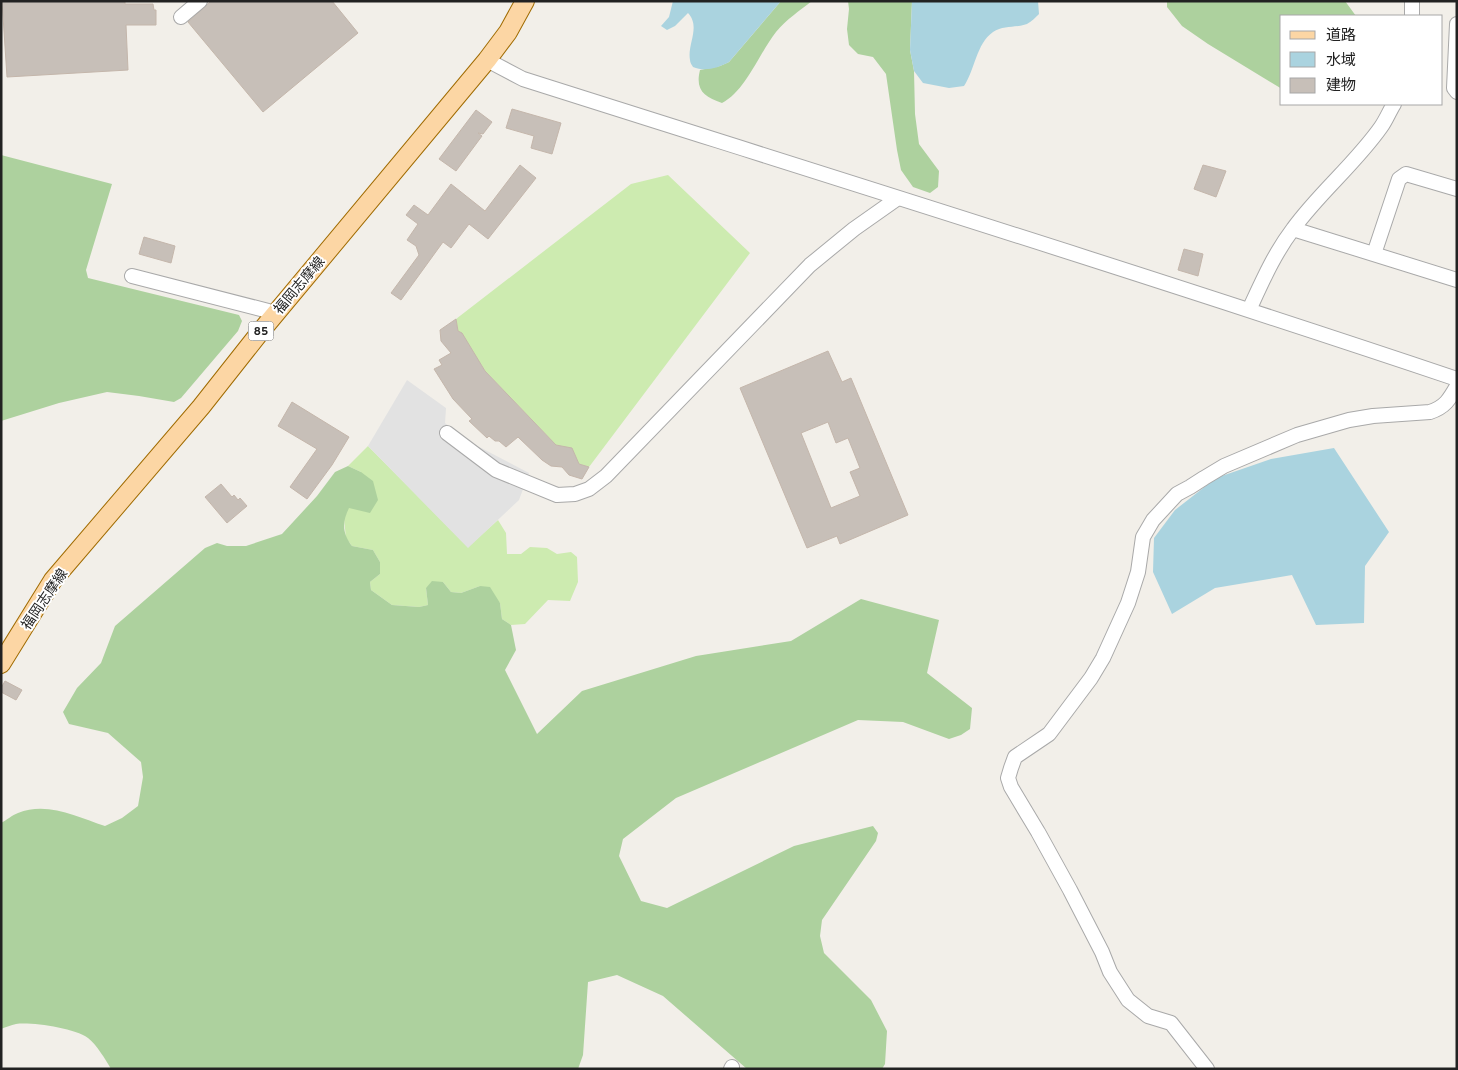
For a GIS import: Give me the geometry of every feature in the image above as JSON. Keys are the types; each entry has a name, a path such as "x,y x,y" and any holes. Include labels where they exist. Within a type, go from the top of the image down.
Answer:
{"main road":[{"name":"福岡志摩線","path":"1,664 53,580 201,407 487,60 508,32 525,1"}],"street":[{"path":"181,17 200,1"},
{"path":"1412,1 1412,15"},
{"path":"1457,24 1454,88 1457,92"},
{"path":"487,60 523,79 972,221 1457,379"},
{"path":"1249,310 1274,257 1293,229 1324,191 1356,158 1381,127 1393,105"},
{"path":"1374,254 1399,179 1406,174 1457,189"},
{"path":"447,433 496,470 557,495 575,494 589,489 606,476 810,265 898,198"},
{"path":"1293,229 1457,280"},
{"path":"132,276 276,314"},
{"path":"1208,1069 1171,1023 1148,1016 1128,1000 1110,972 1102,952 1038,832 1010,787 1008,778 1010,768 1015,758 1049,734 1092,678 1128,602 1138,572 1143,537 1153,520 1177,494 1224,466 1297,435 1349,420 1436,410 1443,407 1457,386"}],"green space":[{"path":"781,1 812,1 776,32 745,81 730,98 722,103 702,92 699,83 700,70 729,62"},
{"path":"848,1 912,1 910,50 914,71 915,114 919,144 939,171 938,187 930,193 913,187 901,170 886,74 873,57 858,54 849,45 847,29"},
{"path":"1167,1 1345,1 1355,15 1280,15 1280,88 1182,26 1167,7"},
{"path":"1,155 112,184 86,270 88,278 239,315 242,321 238,331 181,398 174,402 107,392 59,403 1,421"},
{"path":"668,175 750,253 589,467 579,464 571,449 556,445 485,371 462,334 458,331 456,319 631,184"},
{"path":"368,446 468,547 498,520 506,533 507,554 521,554 530,547 547,548 557,554 571,552 577,557 578,582 570,601 548,600 525,624 511,625 502,619 500,603 480,586 461,593 451,592 443,582 426,588 428,605 419,607 392,605 371,590 370,582 380,574 380,562 373,550 352,546 346,538 344,519 361,472 348,466"},
{"path":"348,466 361,472 373,481 378,500 370,513 349,508 344,523 346,537 352,546 373,550 380,562 380,574 370,582 371,590 392,605 419,607 428,605 426,588 432,581 443,582 451,592 461,593 480,586 490,587 500,603 502,619 511,625 516,650 505,670 537,734 582,691 696,656 791,641 861,599 939,620 927,673 972,708 970,729 961,735 949,739 903,722 858,720 676,798 623,839 619,856 641,901 667,908 794,846 873,826 878,833 876,841 822,920 820,936 824,953 871,1000 887,1031 885,1064 882,1069 747,1069 663,996 617,975 588,982 583,1055 578,1069 111,1069 101,1052 82,1034 42,1025 14,1024 1,1029 1,823 18,813 29,810 51,809 105,826 122,818 138,806 143,777 141,762 108,733 69,724 63,712 77,688 101,663 115,626 205,548 217,543 227,546 246,546 282,534 317,496 335,472"}],"shaded area":[{"path":"407,380 446,408 445,423 464,439 529,473 519,500 468,548 368,446"}],"water":[{"path":"673,1 781,1 729,62 716,68 707,69 693,67 690,62 694,30 692,18 688,13 675,26 667,30 661,26 669,17"},
{"path":"912,1 1038,1 1039,14 1027,24 1001,28 993,32 987,37 979,50 964,86 949,88 923,83 914,71 910,50"},
{"path":"1334,448 1389,532 1365,566 1364,623 1316,625 1292,575 1215,588 1172,614 1153,572 1154,538 1175,510 1216,478 1271,459"}],"building":[{"path":"2,1 125,1 125,4 153,4 154,10 156,10 156,25 126,25 128,70 7,77"},
{"path":"211,1 332,1 358,33 263,112 188,22"},
{"path":"512,109 561,123 552,154 531,148 534,136 506,128"},
{"path":"476,110 492,122 483,134 478,133 482,136 456,171 439,159"},
{"path":"520,165 536,178 488,239 469,224 451,248 443,242 401,300 391,293 419,255 416,246 407,240 418,224 406,215 414,205 428,215 451,184 485,211"},
{"path":"1203,165 1226,171 1216,197 1194,189"},
{"path":"144,237 175,246 171,263 139,254"},
{"path":"1184,249 1203,254 1198,276 1178,270"},
{"path":"456,319 458,331 462,333 485,371 556,445 572,448 579,464 589,467 582,479 569,475 562,467 551,466 518,437 506,447 489,436 487,438 469,421 472,419 453,399 434,369 442,365 439,360 451,353 441,341 440,330"},
{"path":"828,351 842,382 851,378 908,515 840,544 837,536 807,548 740,388","holes":["828,422 836,443 848,438 860,468 850,472 860,496 831,508 801,433"]},
{"path":"292,402 349,437 332,465 307,499 290,487 317,449 278,426"},
{"path":"221,484 232,497 234,495 238,500 240,498 247,506 227,523 205,497"},
{"path":"5,681 22,690 16,700 1,692"}]}
